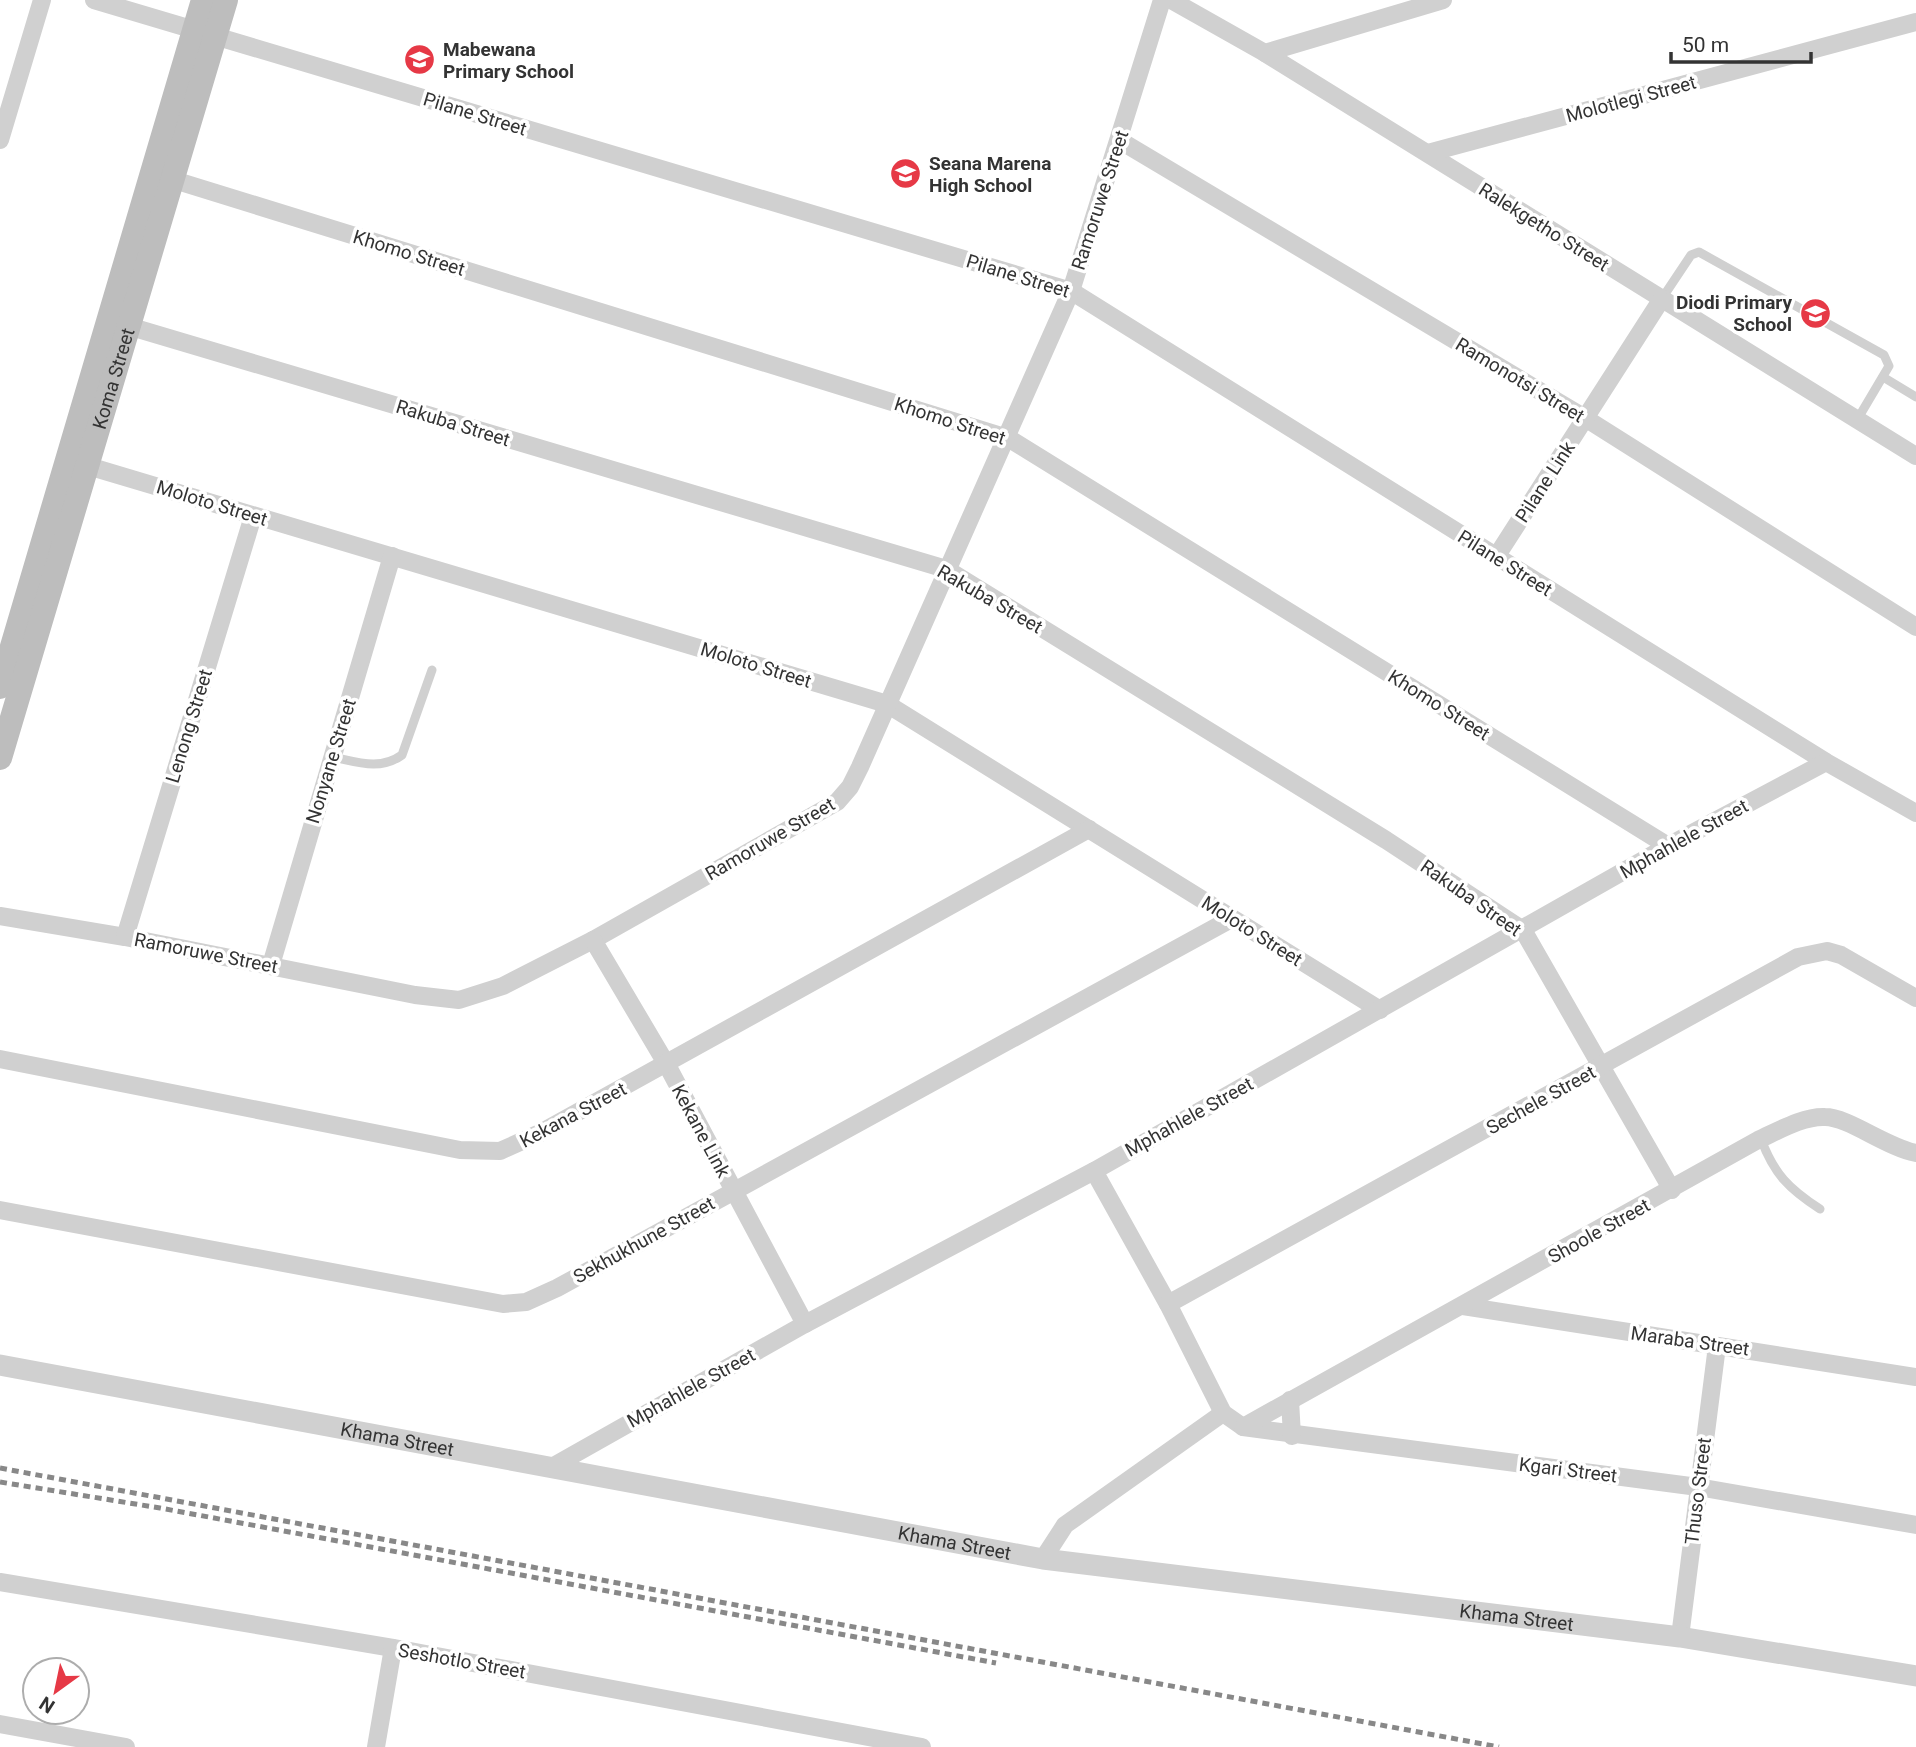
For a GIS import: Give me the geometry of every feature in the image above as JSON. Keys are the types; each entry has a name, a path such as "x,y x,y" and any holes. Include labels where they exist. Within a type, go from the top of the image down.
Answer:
{"main road":[{"name":"Koma Street","path":"203,0 205,32"},
{"name":"Koma Street","path":"0,758 118,323 205,32 226,0"},
{"name":"Koma Street","path":"0,687 78,463"}],"street":[{"path":"0,140 42,0"},
{"name":"Pilane Street","path":"94,0 1071,291 1826,762 1916,813"},
{"name":"Ramoruwe Street","path":"0,916 125,937 415,995 459,1000 503,986 593,940 837,802 850,787 946,569 1009,438 1071,291 1162,0"},
{"name":"Ralekgetho Street","path":"1171,0 1265,53 1916,456"},
{"path":"1265,53 1443,0"},
{"name":"Molotlegi Street","path":"1428,153 1916,22"},
{"name":"Ramonotsi Street","path":"1119,140 1586,418 1916,627"},
{"name":"Khomo Street","path":"162,176 1009,438 1668,846"},
{"name":"Pilane Link","path":"1496,557 1661,300"},
{"name":"Rakuba Street","path":"118,323 946,569 1386,840 1523,930 1672,1190"},
{"name":"Moloto Street","path":"78,463 887,704 1380,1010"},
{"name":"Lenong Street","path":"125,937 253,516"},
{"name":"Nonyane Street","path":"271,965 392,556"},
{"name":"Mphahlele Street","path":"550,1468 806,1324 1094,1171 1668,846 1826,762"},
{"name":"Kekana Street","path":"0,1059 460,1150 485,1152 514,1146 667,1065 1089,829"},
{"name":"Sekhukhune Street","path":"0,1210 514,1305 538,1298 1231,919"},
{"name":"Kekane Link","path":"593,940 667,1065 806,1324"},
{"name":"Sechele Street","path":"1168,1304 1811,952 1827,951 1841,955 1916,998"},
{"name":"Shoole Street","path":"1243,1427 1761,1139 1808,1120 1826,1116 1848,1124 1888,1146 1916,1153"},
{"name":"Kgari Street","path":"1094,1171 1168,1304 1223,1413 1243,1427 1292,1436 1698,1487 1916,1525"},
{"name":"Maraba Street","path":"1463,1307 1916,1377"},
{"name":"Thuso Street","path":"1680,1637 1717,1346"},
{"name":"Khama Street","path":"0,1365 1043,1559 1680,1637 1916,1676"},
{"path":"1290,1400 1292,1436"},
{"path":"1043,1559 1065,1525 1223,1413"},
{"name":"Seshotlo Street","path":"0,1582 393,1648 922,1747"},
{"path":"376,1747 393,1648"},
{"path":"0,1724 126,1747"}],"lane":[{"path":"1661,300 1691,255 1699,252 1884,355 1889,366 1857,420"},
{"path":"1883,377 1916,397"},
{"path":"332,757 379,765 390,763 402,755 432,670"},
{"path":"1761,1139 1767,1156 1790,1189 1820,1209"}],"railway":[{"path":"0,1468 1499,1747"},
{"path":"0,1482 160,1508 996,1663"}],"place":[{"name":"Mabewana Primary School","path":"420,60"},
{"name":"Seana Marena High School","path":"906,174"},
{"name":"Diodi Primary School","path":"1815,313"}]}
